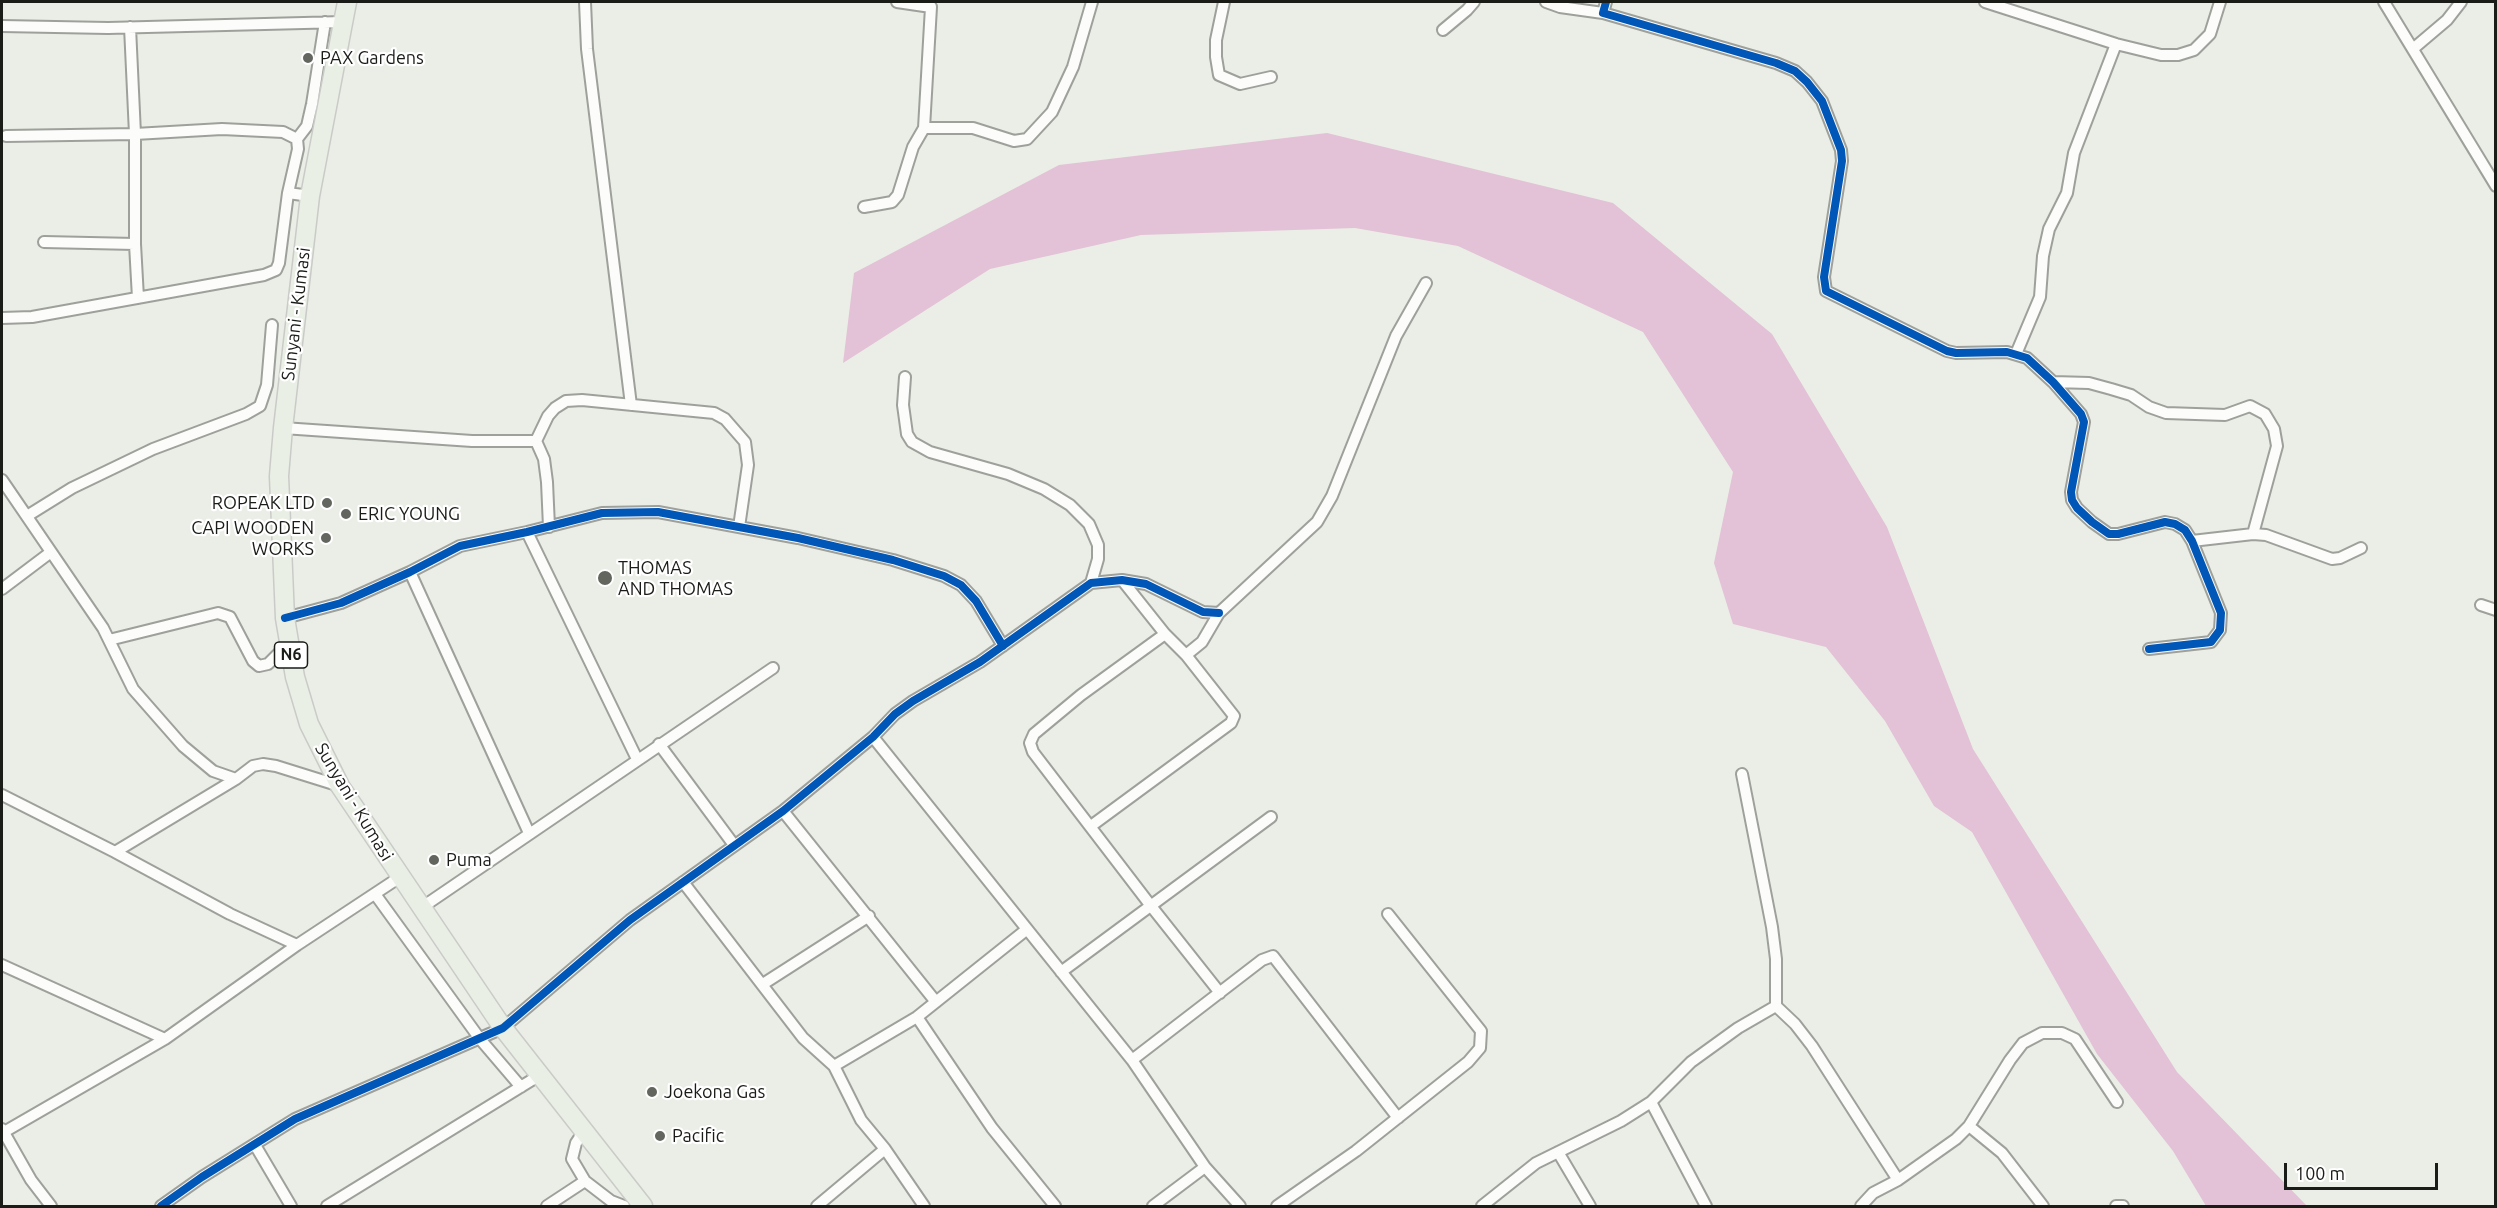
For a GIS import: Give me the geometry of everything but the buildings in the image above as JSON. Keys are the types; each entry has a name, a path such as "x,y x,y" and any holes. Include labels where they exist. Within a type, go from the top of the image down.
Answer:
{"main road":[{"name":"Sunyani - Kumasi","path":"347,2 334,22 282,428 279,476 285,618 295,677 309,724 340,786 503,1028 584,1131 634,1206"}],"street":[{"path":"585,2 587,48 631,405"},
{"path":"864,207 892,202 898,195 914,147 924,128 934,4 897,2"},
{"path":"924,128 973,128 1014,141 1027,139 1036,132 1052,112 1073,67 1092,2"},
{"path":"1224,2 1216,40 1216,57 1220,75 1240,84 1271,77"},
{"path":"1443,30 1474,2"},
{"path":"1546,2 1560,7 1603,14 1776,63 1795,71 1807,82 1822,101 1841,150 1842,161 1824,278 1826,291 1947,351 1956,353 2007,352 2027,358 2053,382 2081,414 2084,422 2070,492 2077,508 2109,534 2118,534 2165,522 2175,524 2185,530 2192,540 2221,613 2220,630 2211,642 2149,649"},
{"path":"1603,14 1606,2"},
{"path":"1985,2 2116,44 2160,55 2194,50 2210,34 2220,2"},
{"path":"2384,2 2496,186"},
{"path":"2414,48 2447,20 2461,2"},
{"path":"2,26 130,27 334,22 307,126 297,140 298,149 288,193 282,245 276,270 264,275 32,317 2,318"},
{"path":"130,27 135,134 135,244 138,298"},
{"path":"2016,354 2040,297 2043,256 2049,229 2067,194 2074,153 2116,44"},
{"path":"6,136 135,134 222,129 283,132 297,140"},
{"path":"288,193 310,196"},
{"path":"44,242 135,244"},
{"path":"1186,655 1202,642 1219,613 1317,522 1332,496 1396,336 1426,283"},
{"path":"27,516 72,488 145,453 246,414 260,406 267,385 272,325"},
{"path":"905,376 903,405 907,434 912,442 930,452 1008,474 1044,489 1070,506 1089,524 1098,545 1098,559 1091,583"},
{"path":"2053,382 2072,381 2100,386 2131,395 2149,407 2166,413 2225,414 2250,406 2265,414 2274,429 2277,446 2253,534"},
{"path":"549,527 544,459 536,441 548,416 566,401 714,412 725,419 745,442 748,465 739,527"},
{"path":"282,428 472,441 536,441"},
{"path":"2,480 109,640 133,688 183,746 213,771 236,780"},
{"path":"285,618 340,603 410,572 460,546 602,513 658,512 856,551 944,576 961,585 976,601 1004,646"},
{"path":"527,532 637,759"},
{"path":"2192,540 2253,534 2277,539 2331,559 2340,558 2361,548"},
{"path":"2,589 51,552"},
{"path":"410,572 529,833"},
{"path":"161,1206 202,1177 294,1119 503,1028 605,940 783,811 873,737 895,714 913,700 980,662 1091,583 1122,580 1146,584 1195,609 1219,613"},
{"path":"1091,826 1231,723 1234,716 1122,580"},
{"path":"2481,605 2496,610"},
{"path":"109,640 218,613 230,617 253,661 259,666 268,664 289,643"},
{"path":"1165,634 1081,695 1034,734 1030,743 1033,752 1220,993"},
{"path":"421,908 773,668"},
{"path":"873,737 1132,1060 1205,1167 1240,1206"},
{"path":"659,744 734,845"},
{"path":"115,852 236,780 253,766 263,764 276,766 340,786"},
{"path":"1742,774 1772,927 1776,959 1776,1006 1795,1024 1812,1046 1898,1180"},
{"path":"2,795 230,914 297,945"},
{"path":"783,811 936,1002"},
{"path":"1061,972 1271,817"},
{"path":"51,1206 31,1180 2,1130 165,1039 297,945 400,877"},
{"path":"683,882 803,1038 834,1066 857,1113 924,1206"},
{"path":"375,894 480,1039 521,1087"},
{"path":"1277,1206 1356,1151 1468,1062 1480,1048 1481,1031 1388,914"},
{"path":"763,984 869,916"},
{"path":"834,1066 917,1017 1026,930"},
{"path":"1132,1060 1262,960 1269,957 1276,958 1398,1118"},
{"path":"2,966 165,1039"},
{"path":"1482,1206 1536,1163 1621,1120 1651,1102 1691,1062 1738,1028 1776,1006"},
{"path":"917,1017 992,1128 1055,1206"},
{"path":"1861,1206 1874,1193 1898,1180 1956,1139 1969,1126 2023,1043 2042,1033 2061,1033 2075,1039 2117,1101"},
{"path":"327,1206 540,1075"},
{"path":"1651,1102 1706,1206"},
{"path":"1969,1126 2002,1153 2043,1206"},
{"path":"584,1131 576,1143 572,1159 585,1181 611,1201 634,1206"},
{"path":"255,1145 291,1206"},
{"path":"817,1206 885,1149"},
{"path":"1558,1152 1590,1206"},
{"path":"1153,1206 1205,1167"},
{"path":"548,1206 585,1181"},
{"path":"2116,1206 2123,1206"}],"shaded area":[{"path":"1327,133 1613,203 1772,334 1887,527 1973,749 2177,1072 2307,1206 2206,1206 2173,1151 2097,1054 1972,832 1934,806 1885,721 1826,647 1733,624 1714,563 1733,472 1643,332 1458,246 1355,228 1141,235 990,269 843,363 854,273 1059,165"}],"cycle path":[{"path":"1606,2 1603,13 1776,63 1795,71 1822,101 1841,150 1842,161 1824,277 1826,291 1947,351 1956,353 2007,352 2027,358 2053,382 2081,414 2084,422 2071,492 2072,500 2077,508 2109,534 2118,534 2165,522 2175,524 2185,530 2192,541 2221,613 2220,630 2211,642 2149,649"},
{"path":"285,618 341,603 410,572 460,546 602,513 658,512 798,538 893,560 944,576 961,585 976,601 1003,646"},
{"path":"161,1206 202,1177 295,1119 503,1028 630,920 783,811 873,737 895,714 980,662 1091,583 1122,580 1146,584 1203,612 1219,613"}],"place":[{"name":"PAX Gardens","path":"308,58"},
{"name":"ROPEAK LTD","path":"327,503"},
{"name":"ERIC YOUNG","path":"346,514"},
{"name":"CAPI WOODEN WORKS","path":"326,538"},
{"name":"THOMAS AND THOMAS","path":"605,578"},
{"name":"Puma","path":"434,860"},
{"name":"Joekona Gas","path":"652,1092"},
{"name":"Pacific","path":"660,1136"}]}
